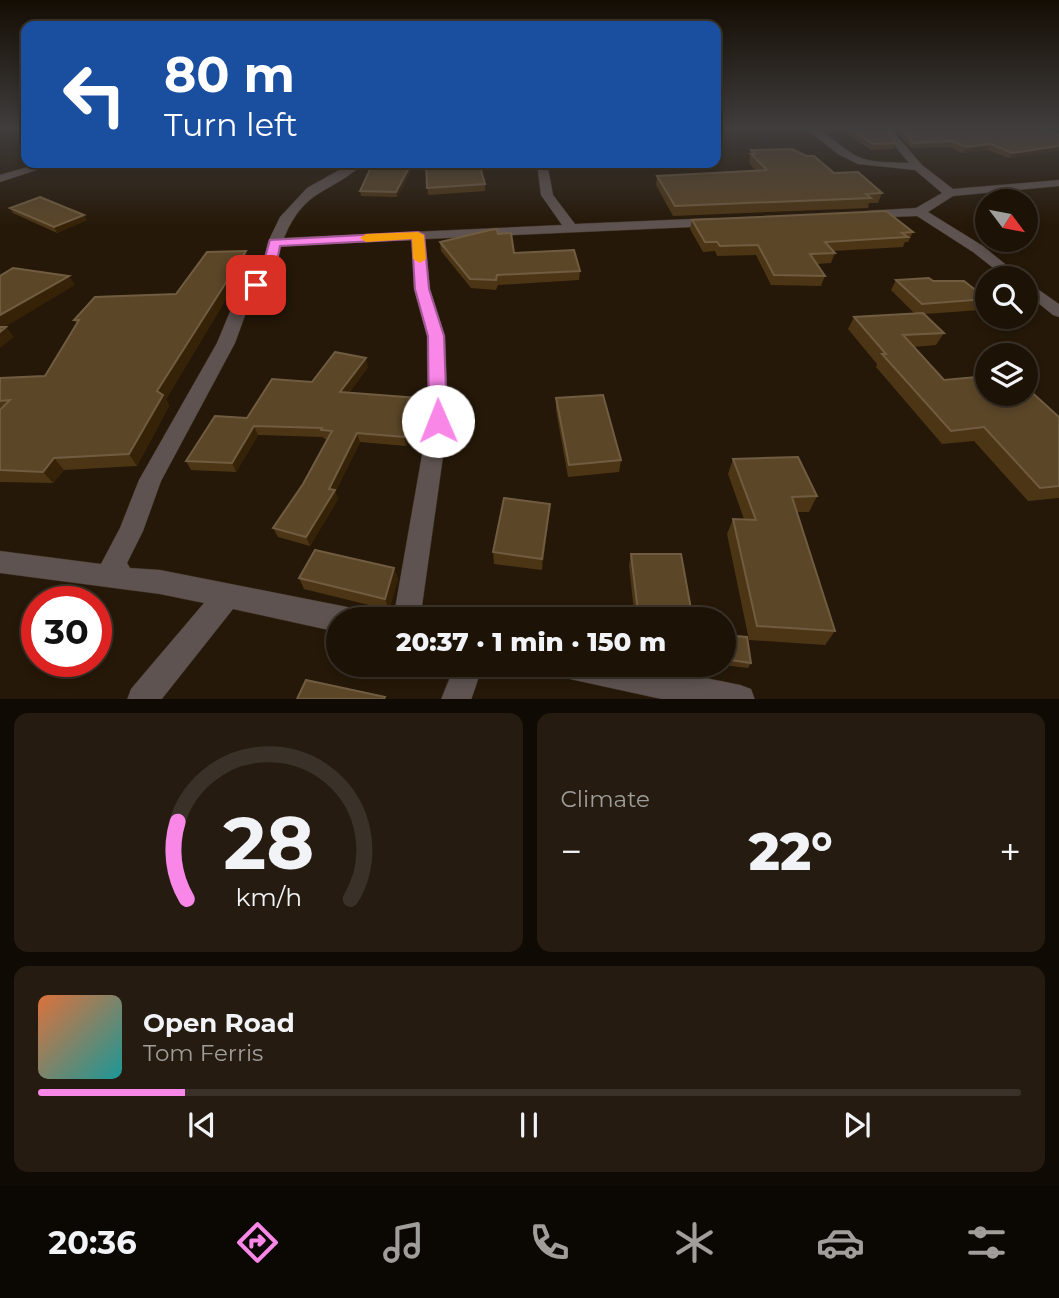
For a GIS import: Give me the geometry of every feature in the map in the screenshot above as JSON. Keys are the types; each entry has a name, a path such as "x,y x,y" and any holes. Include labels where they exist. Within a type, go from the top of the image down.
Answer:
{"street":[{"path":"859,161 918,167"},
{"path":"913,161 950,193"},
{"path":"0,179 36,168"},
{"path":"123,579 114,564 131,531 150,480 226,343 244,297 268,274 275,242 286,217 310,191 350,168"},
{"path":"542,168 547,195 572,229"},
{"path":"849,216 919,212 950,193 1059,183"},
{"path":"919,212 1000,266"},
{"path":"275,242 724,222"},
{"path":"408,607 438,421 436,336 422,289 418,235"},
{"path":"1038,295 1059,312"},
{"path":"0,562 160,582 326,616"},
{"path":"142,699 228,595"},
{"path":"456,699 464,677"},
{"path":"630,677 740,699"}],"building":[{"path":"758,161 819,161 834,173 858,172 882,193 866,194 871,198 675,206 657,176 767,170"},
{"path":"371,168 409,168 396,192 360,191"},
{"path":"426,168 480,168 485,184 427,188"},
{"path":"40,197 84,215 54,227 10,208"},
{"path":"886,211 913,232 902,233 908,237 825,242 835,253 810,254 825,276 774,275 758,245 720,246 717,242 705,242 692,220"},
{"path":"497,229 498,234 511,233 514,253 574,250 580,271 497,275 496,280 470,279 440,242"},
{"path":"246,251 157,391 163,395 129,454 54,458 43,472 0,470 0,410 10,400 0,401 0,378 45,376 79,320 74,320 95,297 176,294 207,252"},
{"path":"13,268 69,276 0,315 0,276"},
{"path":"929,278 933,281 964,281 975,290 975,300 922,304 896,280"},
{"path":"923,313 944,333 903,335 944,380 975,377 975,406 1038,406 1038,398 1059,417 1059,486 1040,488 984,427 951,431 882,354 886,354 854,317"},
{"path":"335,352 366,358 340,392 418,398 404,437 357,433 329,489 335,490 306,537 273,528 303,484 332,431 321,430 322,428 254,426 232,463 186,461 215,416 247,418 272,379 312,382"},
{"path":"603,395 621,460 569,465 556,398"},
{"path":"798,457 817,496 792,497 835,631 757,626 733,519 756,520 733,459"},
{"path":"504,498 550,504 542,559 493,552"},
{"path":"315,550 394,568 385,599 299,578"},
{"path":"631,554 681,554 691,607 637,607"},
{"path":"736,636 747,637 751,663 736,661"},
{"path":"306,680 385,697 297,699"}],"slow traffic":[{"path":"366,238 418,235 420,259"}],"route":[{"path":"256,285 268,274 275,242 418,235 422,289 436,336 438,421"}]}
